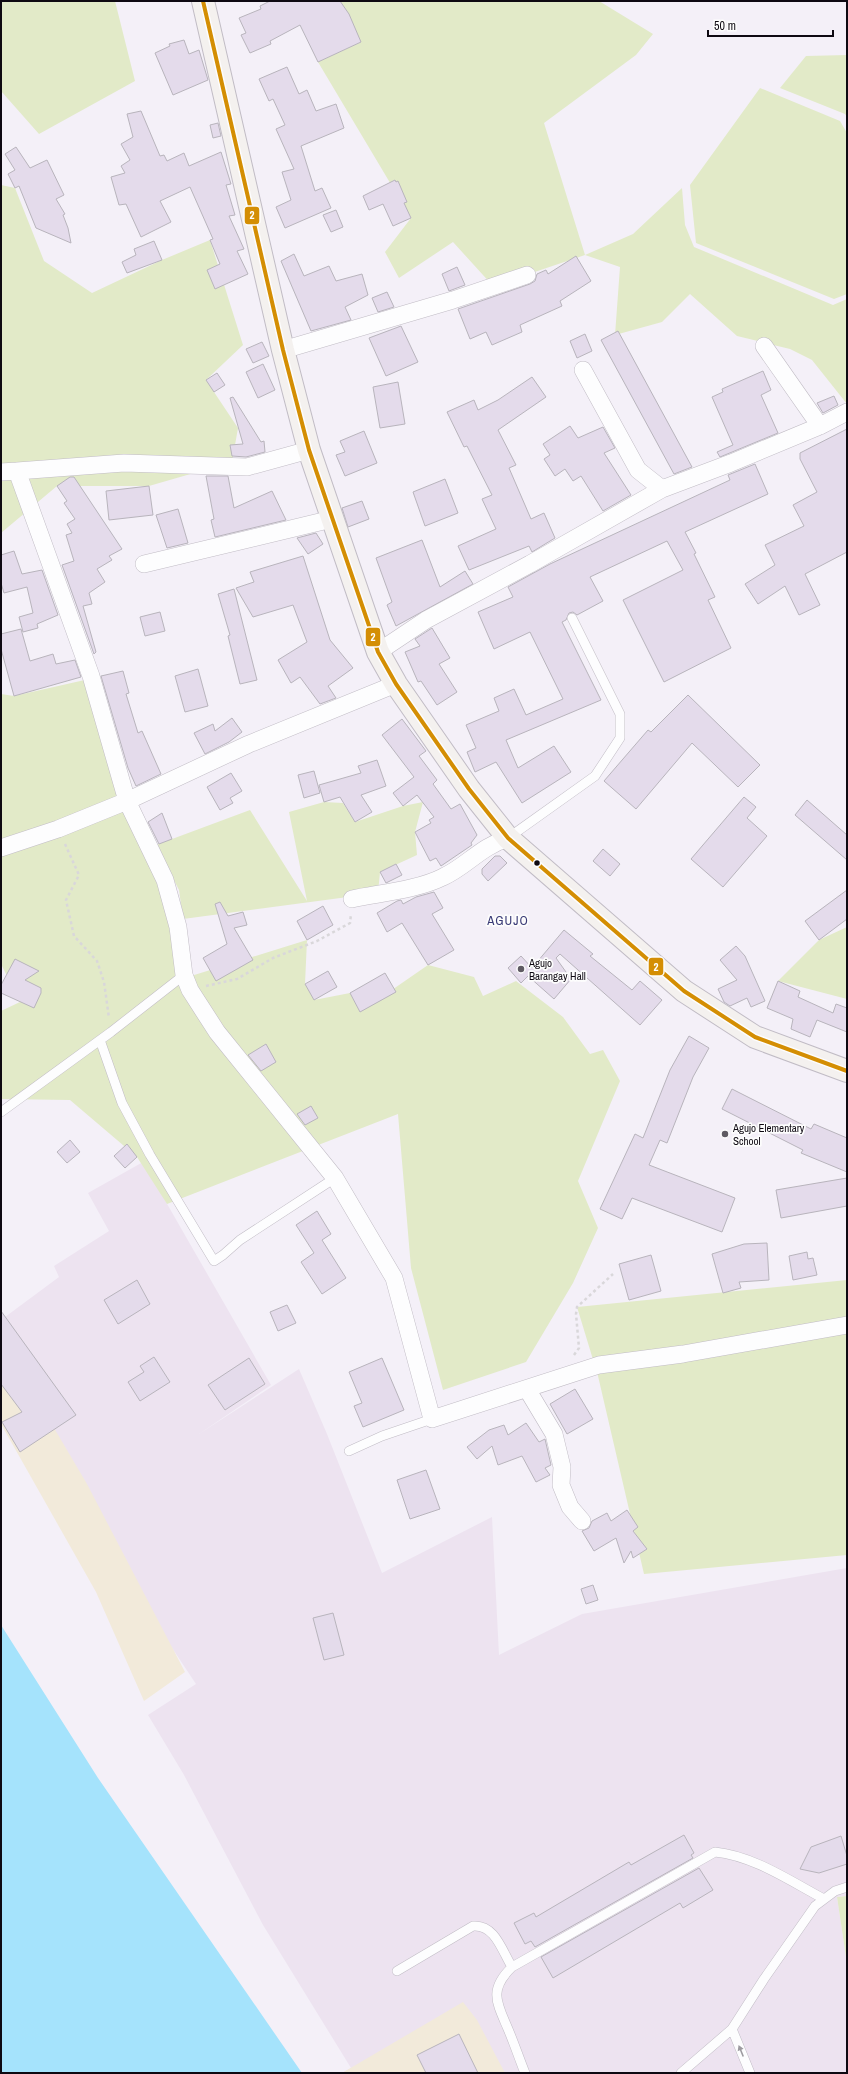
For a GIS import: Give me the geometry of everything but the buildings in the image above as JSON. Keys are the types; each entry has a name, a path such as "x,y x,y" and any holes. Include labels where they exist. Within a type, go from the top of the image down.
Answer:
{"main road":[{"path":"203,1 283,350 309,450 378,652 396,684 469,789 508,838 684,991 755,1037 847,1071"}],"street":[{"path":"283,350 453,300 527,275"},
{"path":"764,346 820,426"},
{"path":"584,370 638,470 662,489"},
{"path":"378,652 426,620 530,564 662,489 820,426 847,412"},
{"path":"309,450 247,467 124,463 9,471 91,676 127,801 165,880 178,927 187,983 216,1032 335,1178 394,1278 432,1419 599,1365 683,1354 847,1325"},
{"path":"144,564 332,519"},
{"path":"1,848 58,829 127,801 249,744 396,684"},
{"path":"352,899 425,884 443,877 492,844 508,838"},
{"path":"527,1389 554,1434 562,1467 561,1485 570,1507 582,1521"}],"lane":[{"path":"508,838 595,776 620,738 620,714 572,618"},
{"path":"1,1112 111,1032 187,983"},
{"path":"100,1040 122,1103 150,1155 214,1261 240,1240 335,1178"},
{"path":"349,1451 382,1436 432,1419"},
{"path":"524,2073 497,2006 497,1991 500,1979 512,1967 715,1852 731,1853 756,1863 824,1899"},
{"path":"681,2073 732,2029 768,1972 815,1906 835,1891 847,1887"},
{"path":"397,1971 473,1926 481,1925 492,1932 512,1967"},
{"path":"732,2029 750,2073"}],"path":[{"path":"58,829 79,875 66,900 74,936 96,961 104,982 111,1032"},
{"path":"187,983 237,979 273,958 316,941 350,924 352,899"},
{"path":"558,1377 579,1348 576,1314 577,1307 613,1274"}],"shaded area":[{"path":"143,1162 271,1385 199,1434 299,1369 327,1434 382,1573 492,1517 499,1655 582,1614 847,1568 847,1896 837,1897 847,1964 847,2073 342,2073 351,2068 263,1925 184,1775 148,1715 196,1684 59,1478 1,1424 1,1320 59,1277 54,1266 109,1231 88,1193"}],"green space":[{"path":"1,1 115,1 135,81 39,134 1,91"},
{"path":"339,1 599,1 653,34 636,55 544,123 585,255 493,286 453,242 399,278 385,252 411,218 318,62 361,42"},
{"path":"847,55 847,117 845,114 780,88 806,56"},
{"path":"760,88 840,121 847,133 847,294 834,299 696,243 690,185"},
{"path":"1,185 15,188 44,261 92,293 162,260 210,240 243,345 206,380 238,428 232,462 149,486 57,486 1,533"},
{"path":"682,188 685,225 694,247 833,305 847,299 847,404 812,360 790,349 737,336 690,294 662,322 615,335 620,267 585,255 633,234"},
{"path":"98,677 127,801 191,976 307,940 305,984 314,1000 350,993 360,1012 428,965 474,977 483,996 516,981 563,1017 590,1054 603,1050 620,1081 578,1181 598,1228 573,1283 526,1362 443,1390 411,1268 398,1114 167,1204 137,1157 70,1100 1,1099 1,1011 20,1002 1,964 1,694 14,696"},
{"path":"324,802 343,803 355,822 403,806 423,802 415,832 417,855 380,872 378,893 183,919 179,890 156,845 250,810 307,901 289,812"},
{"path":"847,927 847,999 778,981 819,940"},
{"path":"847,1280 847,1555 644,1574 598,1376 577,1307"},
{"path":"847,1896 847,1964 837,1897"}],"sand":[{"path":"1,1338 87,1484 185,1672 144,1701 96,1592 1,1424"},
{"path":"463,2002 477,2020 505,2073 342,2073"}],"water":[{"path":"1,1625 98,1778 302,2073 1,2073"}],"transit line":[{"name":"2","path":"203,1 283,350 309,450 378,652 396,684 469,789 508,838 684,991 755,1037 847,1071"}],"place":[{"name":"Agujo Barangay Hall","path":"521,969"},
{"name":"Agujo Elementary School","path":"725,1134"}],"district":[{"name":"AGUJO","path":"508,920"}]}
